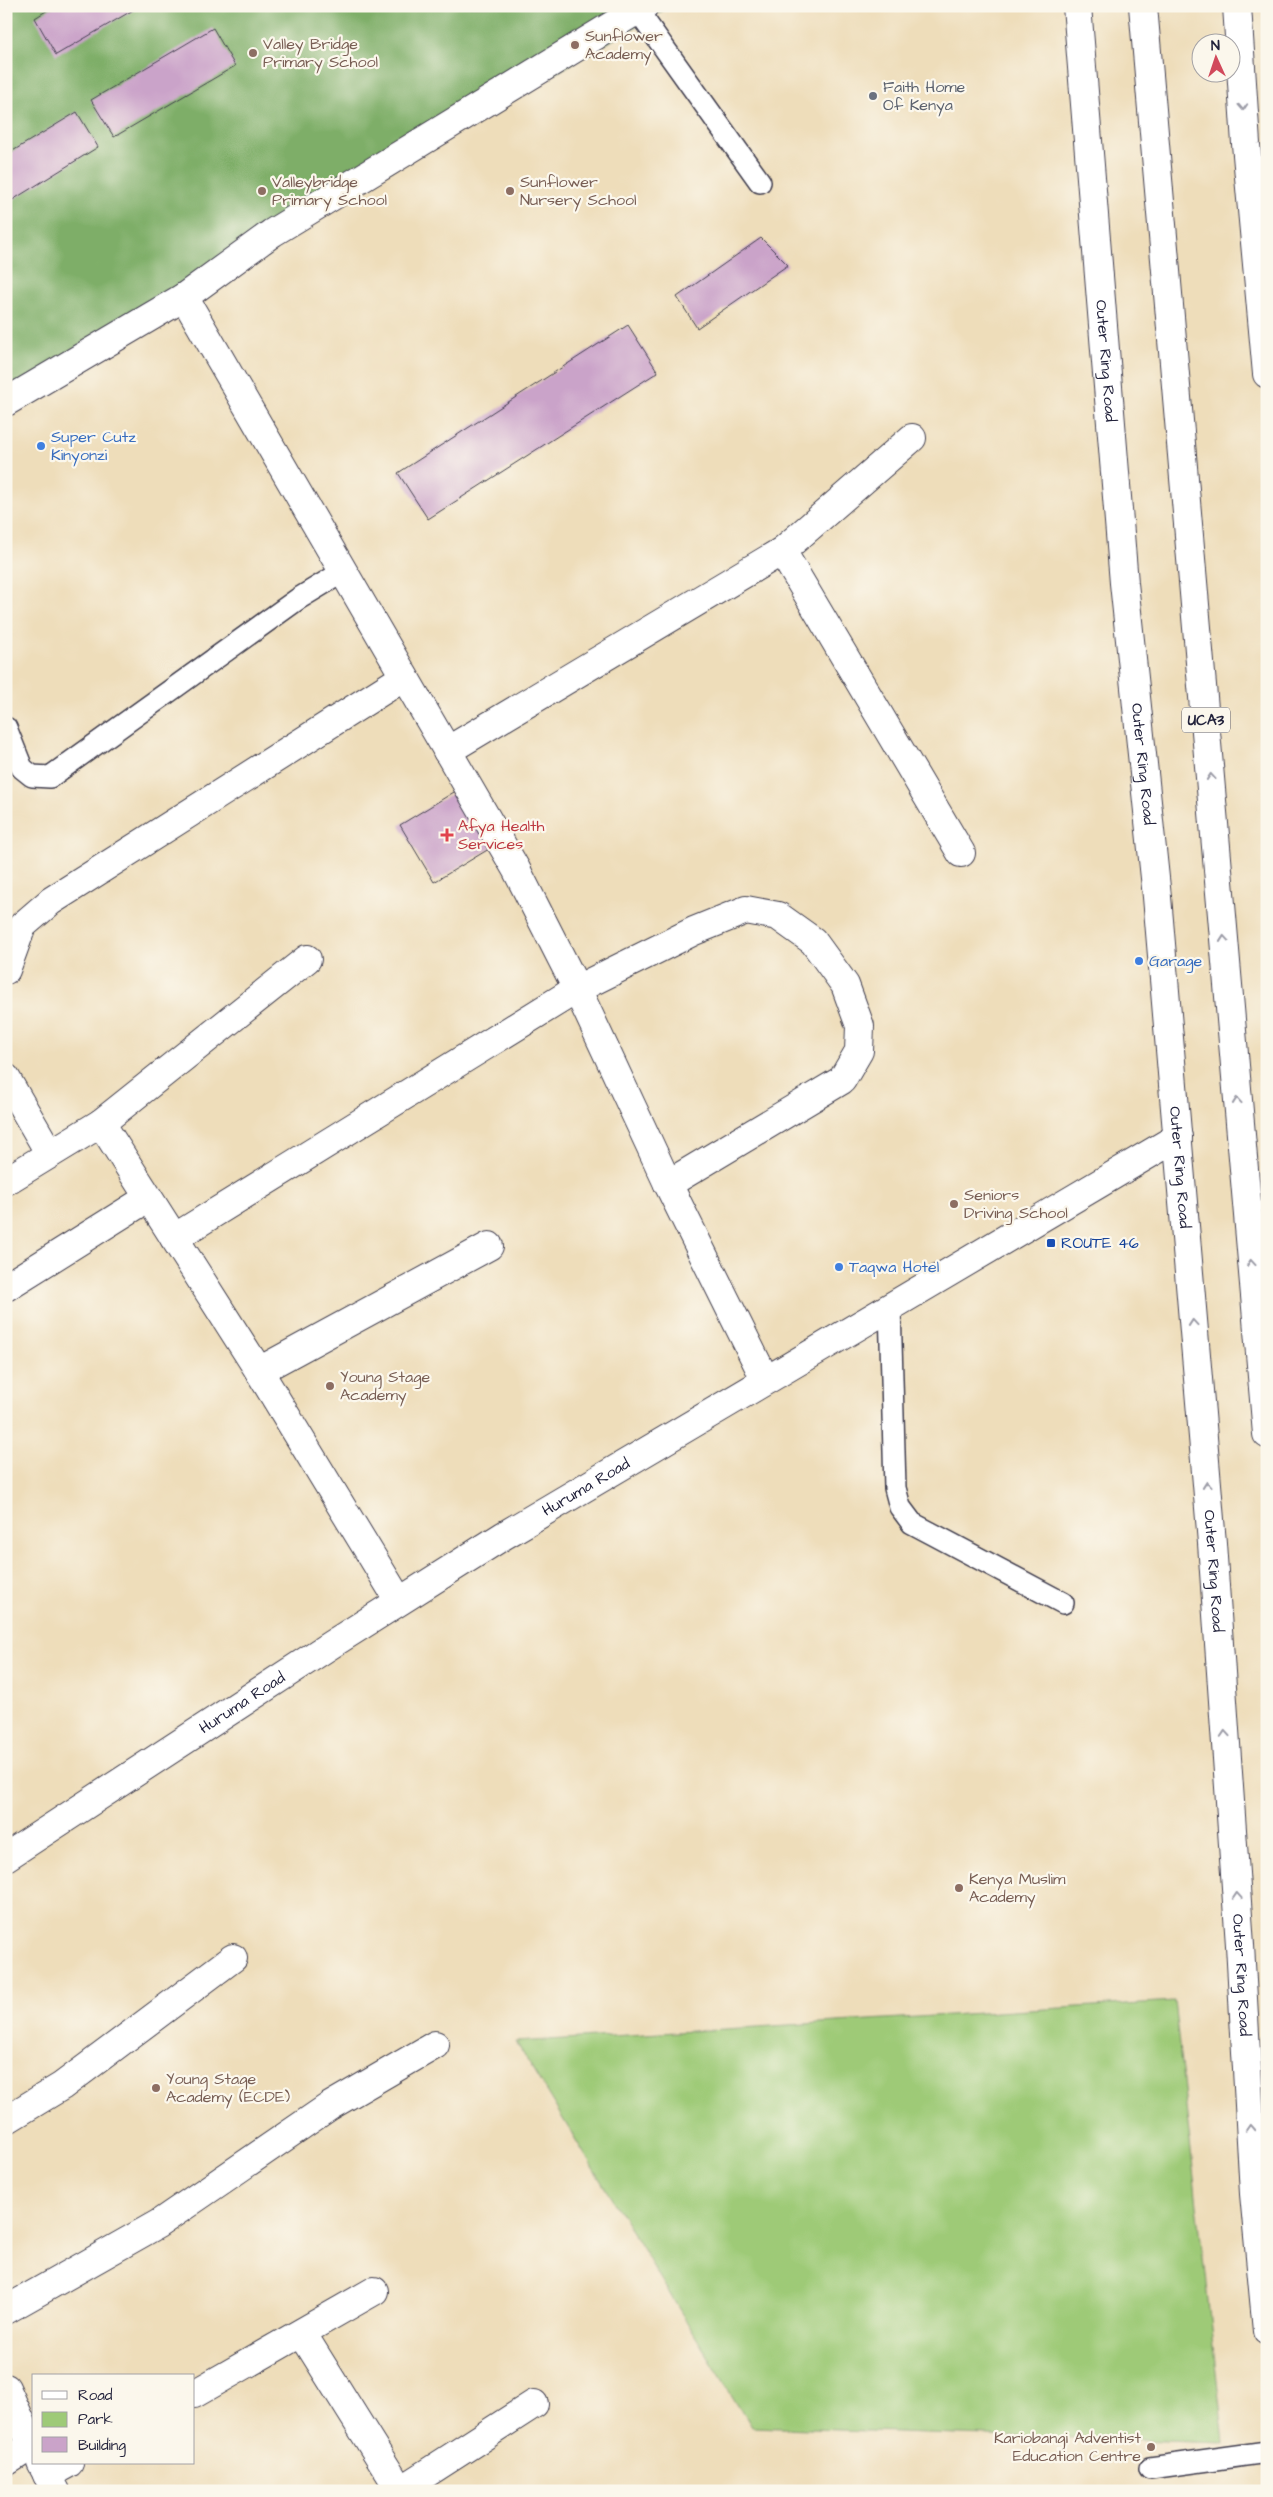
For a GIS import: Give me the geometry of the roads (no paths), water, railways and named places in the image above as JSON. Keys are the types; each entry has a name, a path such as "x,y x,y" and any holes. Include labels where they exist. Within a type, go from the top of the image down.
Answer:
{"street":[{"name":"Outer Ring Road","path":"1077,6 1124,583 1158,897 1212,1543 1240,1935 1254,2194 1267,2331"},
{"name":"UCA3","path":"1143,6 1267,1434"},
{"path":"1237,6 1246,144 1267,374"},
{"path":"6,402 184,297 272,233 641,8"},
{"path":"184,297 516,869 577,989 668,1184 765,1379"},
{"path":"447,751 782,551 912,438"},
{"path":"782,551 961,854"},
{"path":"6,970 22,926 51,900 404,678"},
{"path":"174,1238 577,989 694,931 746,910 778,916 813,941 845,985 860,1026 859,1051 842,1080 668,1184"},
{"path":"6,1181 101,1123 307,959"},
{"path":"6,1078 50,1154"},
{"path":"101,1123 259,1371 400,1601"},
{"name":"Huruma Road","path":"7,1856 503,1536 765,1379 1178,1137"},
{"path":"6,1287 148,1198"},
{"path":"259,1371 489,1246"},
{"path":"6,2120 62,2086 233,1958"},
{"path":"6,2310 158,2224 330,2106 435,2044"},
{"path":"195,2393 374,2291"},
{"path":"302,2333 399,2491 534,2404"},
{"path":"6,2388 32,2438"},
{"path":"6,2462 32,2464"},
{"path":"33,2464 46,2465"}],"lane":[{"path":"641,8 760,182"},
{"path":"6,728 22,768 32,776 50,777 298,599 344,571"},
{"path":"890,1306 894,1488 900,1507 912,1523 1062,1603"},
{"path":"1150,2468 1267,2452"}],"place":[{"name":"Sunflower Academy","path":"575,45"},
{"name":"Valley Bridge Primary School","path":"253,53"},
{"name":"Faith Home Of Kenya","path":"873,96"},
{"name":"Valleybridge Primary School","path":"262,191"},
{"name":"Sunflower Nursery School","path":"510,191"},
{"name":"Super Cutz Kinyonzi","path":"41,446"},
{"name":"Afya Health Services","path":"447,835"},
{"name":"Garage","path":"1139,961"},
{"name":"Seniors Driving School","path":"954,1204"},
{"name":"ROUTE 46","path":"1051,1243"},
{"name":"Taqwa Hotel","path":"839,1267"},
{"name":"Young Stage Academy","path":"330,1386"},
{"name":"Kenya Muslim Academy","path":"959,1888"},
{"name":"Young Stage Academy (ECDE)","path":"156,2088"},
{"name":"Kariobangi Adventist Education Centre","path":"1151,2447"}]}
